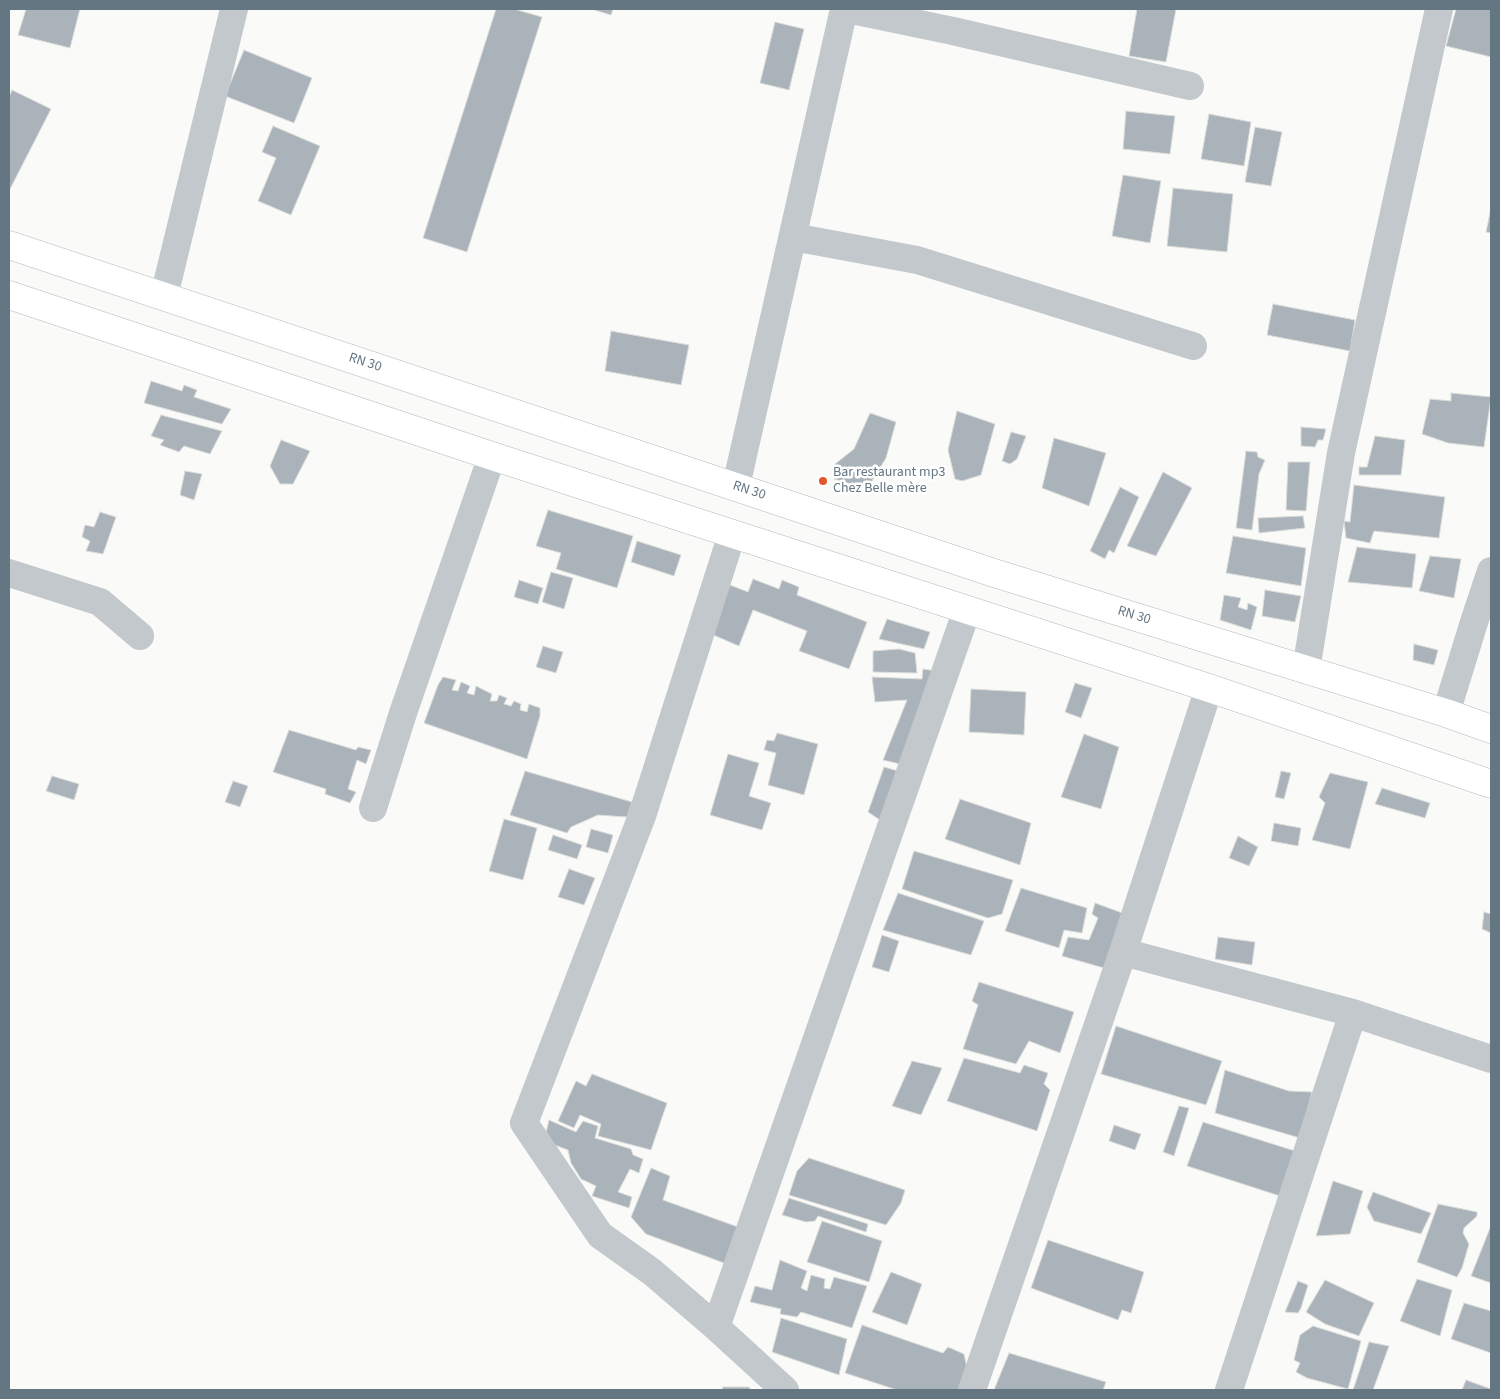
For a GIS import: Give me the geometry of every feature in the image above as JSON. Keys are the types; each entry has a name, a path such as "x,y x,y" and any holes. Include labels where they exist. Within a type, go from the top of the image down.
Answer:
{"main road":[{"name":"RN 30","path":"9,245 994,573 1446,713 1491,729"},
{"path":"9,294 492,456 1209,688 1491,784"}],"street":[{"path":"164,296 234,9"},
{"path":"736,486 846,9 953,31 1190,86"},
{"path":"1306,670 1341,454 1439,9"},
{"path":"793,237 917,260 1193,346"},
{"path":"372,808 492,456"},
{"path":"732,534 642,816 524,1123 600,1235 652,1272 785,1390"},
{"path":"1446,713 1491,571"},
{"path":"9,573 100,602 140,636"},
{"path":"716,1327 967,610"},
{"path":"972,1390 1123,952 1209,688"},
{"path":"1123,952 1353,1013 1491,1059"},
{"path":"1229,1390 1353,1013"}],"building":[{"path":"26,9 80,9 70,48 18,35"},
{"path":"496,9 514,9 542,17 467,252 423,238"},
{"path":"591,9 613,9 611,15"},
{"path":"1137,9 1176,9 1166,62 1129,56"},
{"path":"1456,9 1491,9 1491,57 1446,46"},
{"path":"775,22 804,29 789,90 760,83"},
{"path":"244,50 312,78 294,123 225,96"},
{"path":"12,90 51,109 9,191 9,97"},
{"path":"1126,111 1175,116 1170,154 1123,149"},
{"path":"1209,114 1251,122 1244,166 1201,159"},
{"path":"273,126 320,146 291,215 258,201 276,158 262,152"},
{"path":"1255,127 1282,132 1271,186 1245,182"},
{"path":"1123,175 1161,181 1150,243 1112,236"},
{"path":"1173,188 1233,194 1227,252 1167,246"},
{"path":"1491,208 1491,233 1486,232"},
{"path":"1273,304 1355,320 1350,351 1267,335"},
{"path":"611,331 689,345 681,385 605,371"},
{"path":"151,381 182,391 184,385 197,390 194,397 231,409 222,424 144,403"},
{"path":"1451,393 1491,397 1484,447 1448,443 1422,434 1430,399 1451,401"},
{"path":"957,411 995,424 981,475 962,481 955,479 948,450"},
{"path":"870,413 896,422 886,458 867,489 834,479 835,464 854,449"},
{"path":"161,415 222,431 210,454 184,446 179,452 160,445 164,440 151,436"},
{"path":"1301,427 1326,429 1323,440 1318,440 1315,447 1301,446"},
{"path":"1011,432 1026,436 1017,459 1010,464 1002,461"},
{"path":"1375,436 1405,440 1401,475 1359,475 1359,467 1367,467"},
{"path":"1054,438 1106,453 1089,506 1042,488"},
{"path":"281,440 310,451 293,484 280,484 270,466"},
{"path":"1246,451 1257,452 1258,457 1265,460 1259,474 1252,530 1236,528"},
{"path":"1288,462 1310,462 1306,511 1286,510"},
{"path":"185,471 202,474 194,500 180,495"},
{"path":"1163,472 1192,488 1156,556 1127,546"},
{"path":"1354,485 1445,497 1439,538 1374,531 1370,543 1346,538 1344,521 1350,522"},
{"path":"1120,487 1139,497 1114,553 1109,550 1105,559 1090,551"},
{"path":"548,510 633,536 617,588 556,569 561,553 536,546"},
{"path":"100,512 116,517 103,554 86,551 90,541 82,537 85,525 94,527"},
{"path":"1303,516 1305,528 1259,533 1258,518"},
{"path":"1233,536 1306,548 1301,586 1226,573"},
{"path":"637,541 681,555 674,576 631,562"},
{"path":"1357,547 1416,554 1412,588 1348,582"},
{"path":"1430,556 1461,559 1454,598 1419,591"},
{"path":"551,572 573,578 564,609 542,602"},
{"path":"753,579 779,589 782,580 799,587 797,595 867,622 849,669 799,651 807,631 753,610 739,646 711,634 730,585 748,592"},
{"path":"519,580 543,588 538,604 514,597"},
{"path":"1265,590 1301,596 1295,622 1262,616"},
{"path":"1224,595 1241,598 1238,607 1247,610 1248,603 1257,607 1251,630 1220,620"},
{"path":"887,619 930,632 924,649 879,639"},
{"path":"1414,644 1438,650 1434,665 1413,660"},
{"path":"543,646 563,652 556,673 536,667"},
{"path":"899,649 915,653 917,673 873,672 873,651"},
{"path":"923,669 943,672 904,765 883,760 907,700 875,702 872,677 922,679"},
{"path":"443,677 456,680 452,690 458,691 461,682 470,686 467,693 474,695 476,686 492,694 490,701 497,701 499,695 507,698 504,704 511,706 514,701 521,704 520,710 527,712 529,704 540,708 540,716 527,759 424,723 438,685"},
{"path":"1075,683 1092,688 1081,718 1065,712"},
{"path":"971,689 1026,692 1024,735 969,732"},
{"path":"289,730 356,750 358,747 371,750 366,764 357,760 348,789 356,792 350,803 325,794 326,789 273,772"},
{"path":"777,733 818,744 804,795 768,785 776,753 764,750 767,740 774,741"},
{"path":"1084,734 1119,747 1101,809 1061,797"},
{"path":"728,754 759,763 749,796 771,803 762,830 710,815"},
{"path":"884,767 905,773 880,820 868,812"},
{"path":"525,771 632,802 627,817 598,815 571,827 567,833 510,815"},
{"path":"1281,771 1291,773 1284,799 1275,797"},
{"path":"1330,773 1368,782 1350,849 1312,840 1325,803 1319,797"},
{"path":"52,776 79,784 74,800 46,791"},
{"path":"233,781 248,786 240,807 225,802"},
{"path":"1382,788 1430,803 1425,818 1375,804"},
{"path":"960,799 1031,823 1020,865 945,839"},
{"path":"504,819 537,828 523,880 489,871"},
{"path":"1274,823 1301,828 1298,846 1271,841"},
{"path":"591,829 613,835 608,853 586,847"},
{"path":"553,835 582,845 577,859 548,850"},
{"path":"1238,836 1258,847 1249,866 1229,858"},
{"path":"914,851 1013,880 1002,914 988,918 902,889"},
{"path":"569,869 595,878 584,905 558,897"},
{"path":"1021,888 1087,908 1082,933 1064,930 1059,948 1005,931"},
{"path":"898,893 984,921 971,955 883,930"},
{"path":"1095,903 1125,914 1104,968 1062,956 1068,937 1089,940 1098,918 1092,914"},
{"path":"1484,912 1491,914 1491,933 1482,929"},
{"path":"882,935 899,941 889,972 872,967"},
{"path":"1218,937 1255,942 1252,965 1215,959"},
{"path":"979,982 1074,1012 1060,1053 1029,1041 1016,1064 963,1049 978,1005 972,1001"},
{"path":"1116,1026 1222,1061 1206,1105 1101,1074"},
{"path":"964,1058 1020,1073 1024,1065 1048,1073 1044,1084 1050,1090 1037,1131 947,1101"},
{"path":"912,1061 942,1068 921,1115 892,1106"},
{"path":"1225,1070 1289,1091 1312,1092 1300,1138 1215,1113"},
{"path":"592,1074 667,1103 651,1150 598,1136 601,1124 580,1115 574,1128 558,1121 576,1081 586,1086"},
{"path":"1179,1106 1189,1108 1174,1156 1163,1152"},
{"path":"549,1120 576,1132 583,1121 598,1126 595,1138 631,1149 633,1155 643,1159 639,1173 630,1169 618,1192 632,1197 629,1208 592,1196 596,1186 581,1179 571,1163 568,1150 544,1141"},
{"path":"1203,1122 1295,1151 1280,1196 1187,1166"},
{"path":"1114,1125 1141,1134 1135,1150 1109,1141"},
{"path":"809,1158 905,1190 901,1203 886,1225 789,1195 797,1171"},
{"path":"651,1168 670,1176 663,1200 738,1227 724,1263 646,1234 631,1217"},
{"path":"1333,1181 1363,1191 1350,1234 1316,1236"},
{"path":"1373,1192 1431,1213 1421,1234 1374,1221 1367,1207"},
{"path":"789,1198 868,1224 866,1232 818,1216 815,1221 806,1222 782,1215"},
{"path":"1438,1204 1477,1212 1477,1216 1464,1228 1463,1233 1469,1244 1462,1268 1457,1277 1417,1262"},
{"path":"822,1221 882,1241 869,1282 807,1262"},
{"path":"1491,1229 1491,1283 1471,1276"},
{"path":"1048,1240 1144,1272 1131,1313 1122,1310 1118,1320 1031,1288"},
{"path":"780,1260 807,1271 801,1288 807,1291 811,1275 825,1279 824,1288 830,1289 834,1277 867,1286 852,1328 801,1312 797,1317 780,1314 781,1309 750,1302 755,1286 772,1290"},
{"path":"891,1272 922,1284 907,1325 872,1312"},
{"path":"1417,1279 1452,1290 1440,1336 1400,1321"},
{"path":"1325,1280 1374,1303 1359,1336 1325,1324 1306,1312"},
{"path":"1298,1281 1308,1285 1301,1308 1298,1313 1285,1312"},
{"path":"1464,1303 1491,1311 1491,1353 1451,1339"},
{"path":"781,1318 847,1339 839,1375 772,1352"},
{"path":"862,1325 943,1353 948,1347 964,1354 970,1383 962,1390 897,1390 845,1373"},
{"path":"1313,1326 1361,1341 1348,1389 1307,1378 1296,1372 1300,1363 1294,1360 1300,1335"},
{"path":"1369,1342 1389,1346 1373,1390 1353,1390"},
{"path":"1009,1353 1106,1382 1103,1390 994,1390"},
{"path":"1466,1380 1491,1389 1491,1390 1462,1390"},
{"path":"723,1387 749,1387 751,1390 722,1390"}],"place":[{"name":"Bar restaurant mp3 Chez Belle mère","path":"823,481"}]}
